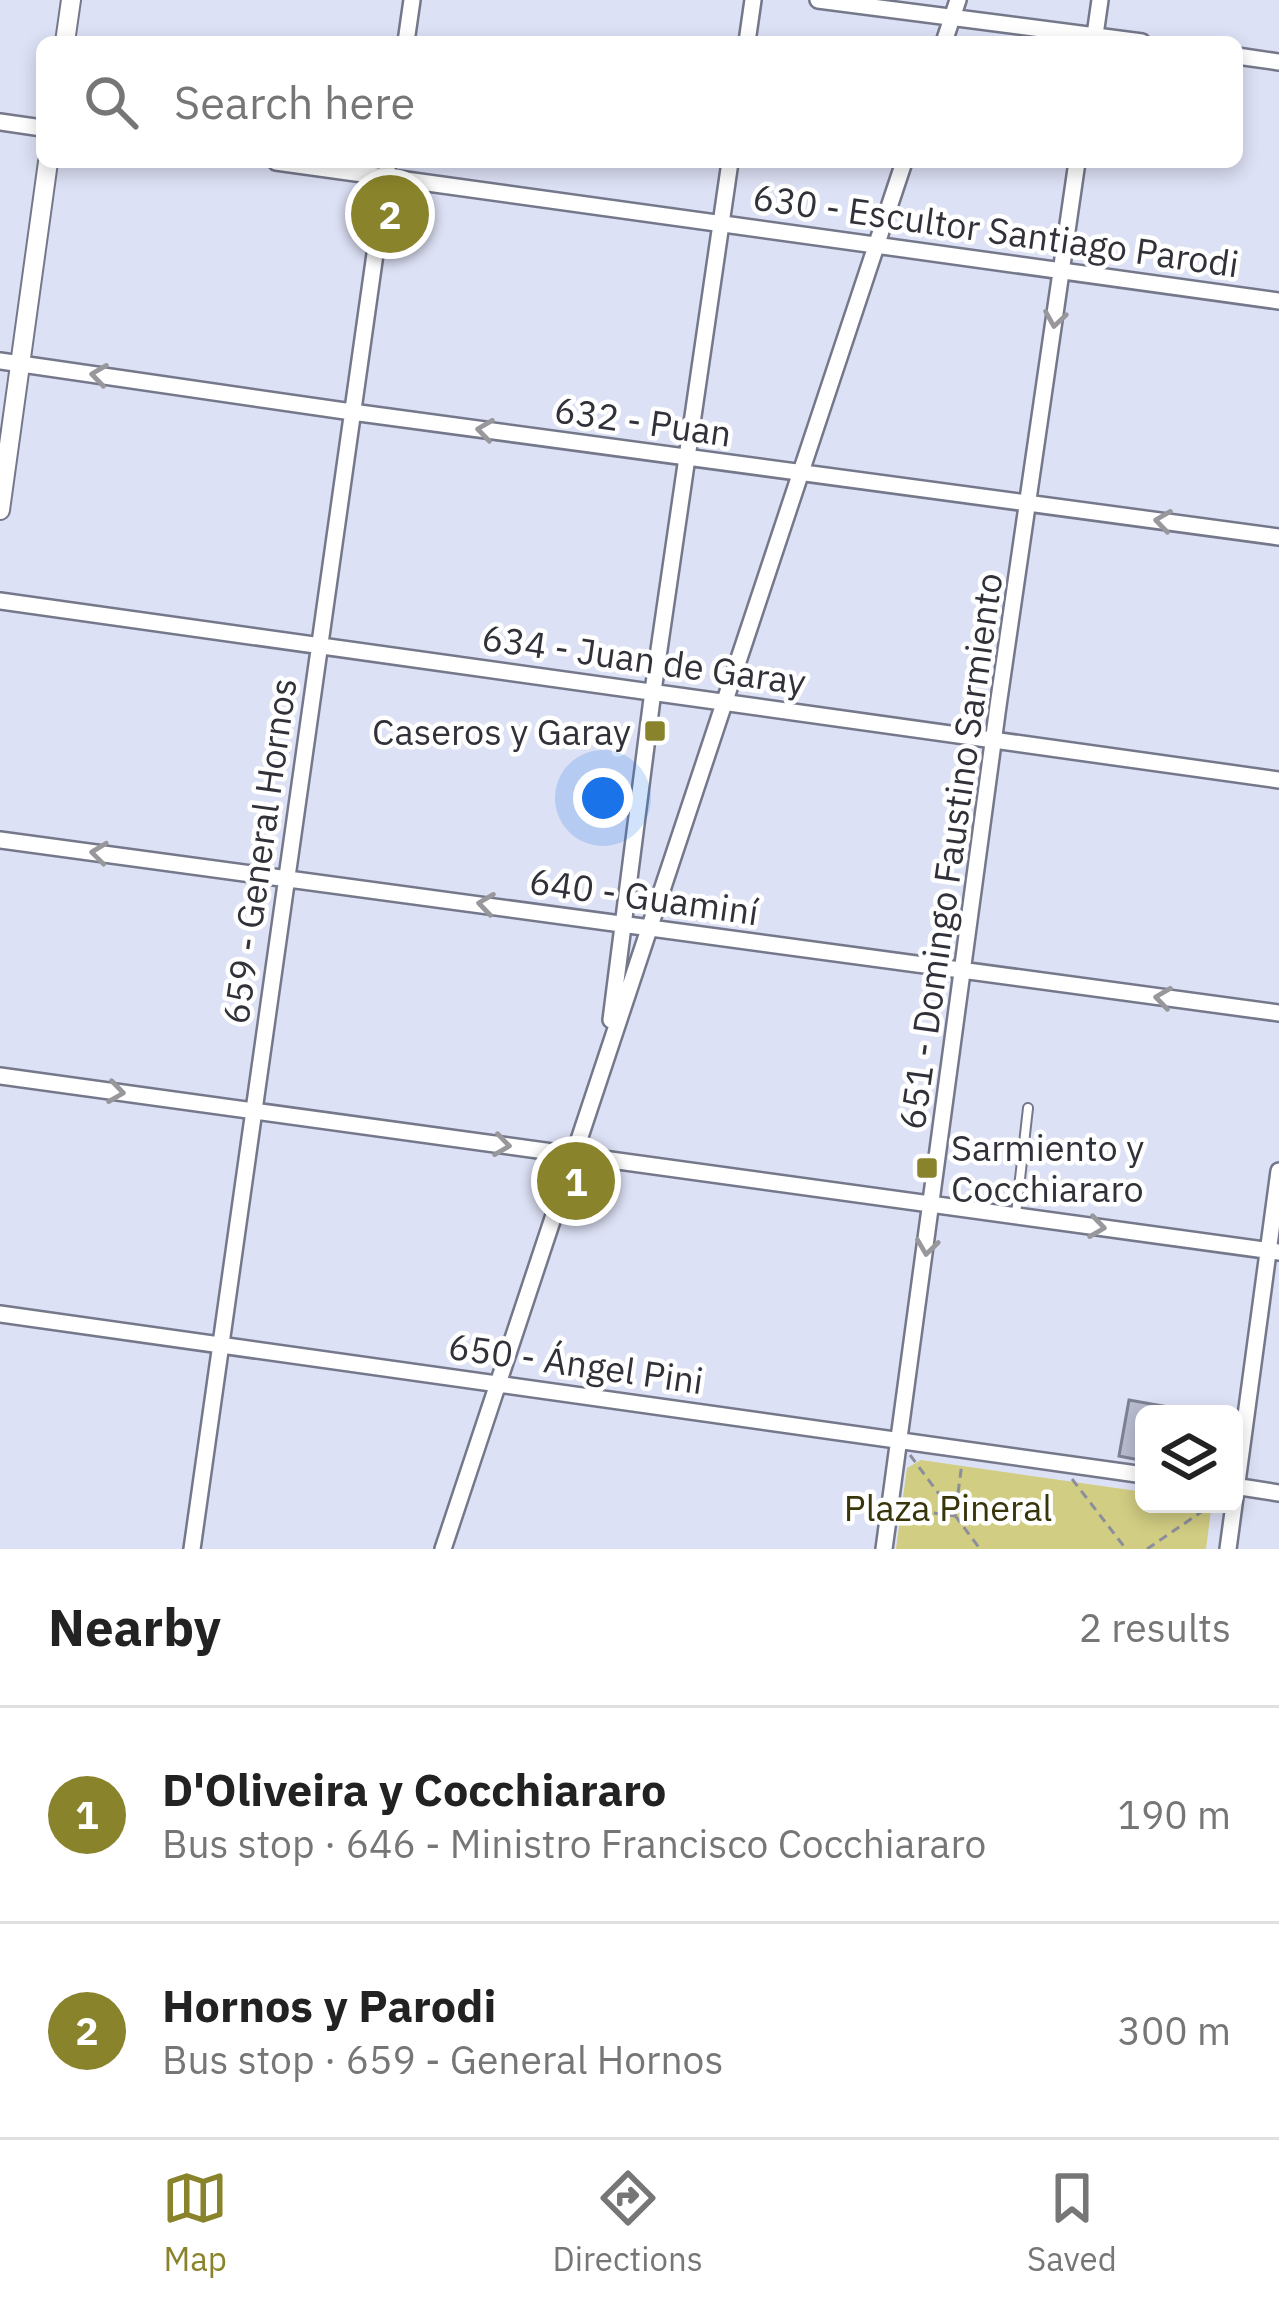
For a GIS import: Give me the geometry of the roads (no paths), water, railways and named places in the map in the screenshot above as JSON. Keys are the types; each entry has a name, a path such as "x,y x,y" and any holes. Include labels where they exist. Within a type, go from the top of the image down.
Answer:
{"street":[{"path":"66,36 71,0"},
{"path":"407,36 412,0"},
{"path":"748,36 753,0"},
{"path":"818,0 1074,36"},
{"path":"946,36 958,0"},
{"path":"1094,36 1100,0"},
{"path":"1243,57 1279,62"},
{"path":"0,122 36,127"},
{"path":"0,510 47,168"},
{"path":"606,1058 653,691 729,168"},
{"path":"443,1549 902,168"},
{"name":"651 - Domingo Faustino Sarmiento","path":"884,1549 1077,168"},
{"name":"630 - Escultor Santiago Parodi","path":"386,170 1279,301"},
{"name":"659 - General Hornos","path":"192,1549 386,170"},
{"name":"632 - Puan","path":"0,361 1279,537"},
{"name":"634 - Juan de Garay","path":"0,601 1279,780"},
{"name":"640 - Guaminí","path":"0,840 1279,1013"},
{"path":"0,1076 1273,1251"},
{"path":"1243,1442 1273,1251 1279,1171"},
{"name":"650 - Ángel Pini","path":"0,1314 1135,1474"},
{"path":"1243,1488 1279,1493"},
{"path":"1228,1549 1233,1513"}],"lane":[{"path":"1016,1216 1028,1108"}],"place":[{"name":"Hornos y Parodi","path":"390,214"},
{"name":"Caseros y Garay","path":"655,731"},
{"name":"Sarmiento y Cocchiararo","path":"927,1168"},
{"name":"D'Oliveira y Cocchiararo","path":"576,1181"}],"park label":[{"name":"Plaza Pineral","path":"948,1507"}]}
